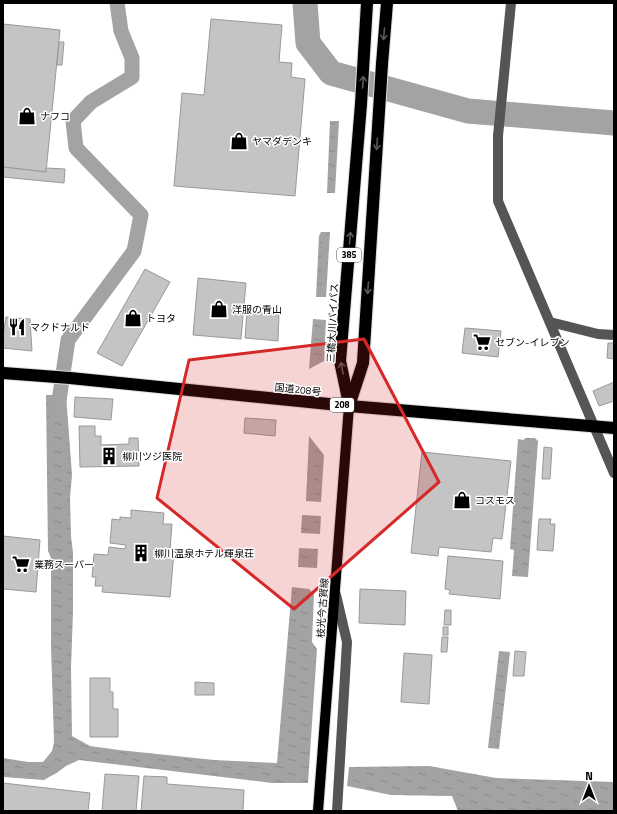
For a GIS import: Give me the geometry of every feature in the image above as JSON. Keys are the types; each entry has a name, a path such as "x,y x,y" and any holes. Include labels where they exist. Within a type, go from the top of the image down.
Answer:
{"highway":[{"name":"三橋大川バイパス","path":"349,406 340,361 361,104 367,3"},
{"name":"385","path":"349,406 363,363 387,3"},
{"name":"国道208号","path":"3,373 70,378 349,406 614,428"}],"main road":[{"name":"枝光今古賀線","path":"318,811 349,406"}],"street":[{"path":"511,3 498,136 498,201 614,473"},
{"path":"550,322 598,334 614,335"},
{"path":"335,594 347,642 337,811"}],"highlighted area":[{"path":"364,339 439,482 294,609 157,498 189,360"}],"water":[{"path":"330,121 339,121 335,193 327,193"},
{"path":"321,232 330,232 326,297 316,297 319,236"},
{"path":"313,319 326,320 324,361 309,369"},
{"path":"46,395 66,395 72,475 70,497 73,553 71,668 72,736 90,746 119,750 214,760 277,763 292,587 309,589 314,594 312,642 317,649 308,783 272,783 79,760 66,766 44,780 3,777 3,758 28,762 43,762 52,751 54,742 51,647 51,558 48,551"},
{"path":"309,436 324,455 321,502 306,501"},
{"path":"526,438 535,438 538,441 528,577 512,576 514,550 510,549 518,439 523,440"},
{"path":"302,515 321,516 320,534 301,533"},
{"path":"299,548 318,549 317,568 298,567"},
{"path":"499,651 510,652 499,749 488,748"},
{"path":"429,766 496,778 614,782 614,811 458,811 452,796 391,795 347,786 349,767"}],"building":[{"name":"ヤマダデンキ","path":"211,19 282,25 279,62 292,63 291,77 305,79 295,196 174,186 182,93 204,95"},
{"name":"ナフコ","path":"3,24 60,30 46,172 3,167"},
{"path":"59,42 64,42 62,65 57,65"},
{"path":"3,167 46,172 46,168 65,169 64,183 3,177"},
{"name":"トヨタ","path":"145,269 170,282 122,366 97,353"},
{"name":"洋服の青山","path":"198,278 246,283 241,339 193,335"},
{"path":"247,312 279,314 278,341 245,338"},
{"name":"マクドナルド","path":"6,317 30,319 32,351 3,348 3,335"},
{"name":"セブン-イレブン","path":"465,328 501,331 498,357 462,353"},
{"path":"608,343 614,343 614,359 607,358"},
{"path":"614,382 614,401 599,406 593,391"},
{"path":"75,397 113,399 111,420 74,417"},
{"path":"245,418 276,420 275,436 244,433"},
{"name":"柳川ツジ医院","path":"79,426 95,426 95,436 101,436 101,445 129,444 129,438 138,438 139,466 80,467"},
{"path":"544,447 552,448 550,479 542,479"},
{"name":"コスモス","path":"422,452 511,461 502,539 493,538 491,552 439,547 438,556 411,553"},
{"name":"柳川温泉ホテル輝泉荘","path":"131,510 164,513 163,524 172,524 170,550 159,549 159,551 174,552 170,597 102,592 103,586 95,586 96,577 92,577 94,554 108,555 109,547 125,549 126,545 110,543 112,519 120,520 120,517 131,518"},
{"path":"539,519 551,519 550,524 555,524 553,551 537,550"},
{"name":"業務スーパー","path":"3,536 40,540 36,592 3,589"},
{"path":"448,556 503,561 500,599 449,594 450,590 445,589"},
{"path":"360,589 406,591 405,625 359,623"},
{"path":"445,610 451,610 451,625 444,625"},
{"path":"443,627 448,627 448,635 443,635"},
{"path":"442,637 448,637 447,652 441,652"},
{"path":"515,651 526,652 524,676 513,676"},
{"path":"404,653 432,655 429,704 401,702"},
{"path":"90,678 110,678 110,692 113,692 113,709 118,709 118,737 90,737"},
{"path":"195,682 214,683 214,695 195,695"},
{"path":"105,774 139,776 136,811 102,811"},
{"path":"144,776 167,777 167,784 244,790 243,811 141,811"},
{"path":"3,783 90,793 88,811 3,811"}],"waterway":[{"path":"57,414 68,340 134,251 141,215 76,148 73,121 91,102 132,77 132,58 121,31 117,3"},
{"path":"305,3 308,43 331,73 468,111 614,123"}],"place":[{"name":"ナフコ","path":"27,116"},
{"name":"ヤマダデンキ","path":"239,141"},
{"name":"洋服の青山","path":"219,309"},
{"name":"トヨタ","path":"133,318"},
{"name":"マクドナルド","path":"17,327"},
{"name":"セブン-イレブン","path":"482,342"},
{"name":"柳川ツジ医院","path":"109,456"},
{"name":"コスモス","path":"462,500"},
{"name":"柳川温泉ホテル輝泉荘","path":"141,553"},
{"name":"業務スーパー","path":"21,564"}]}
